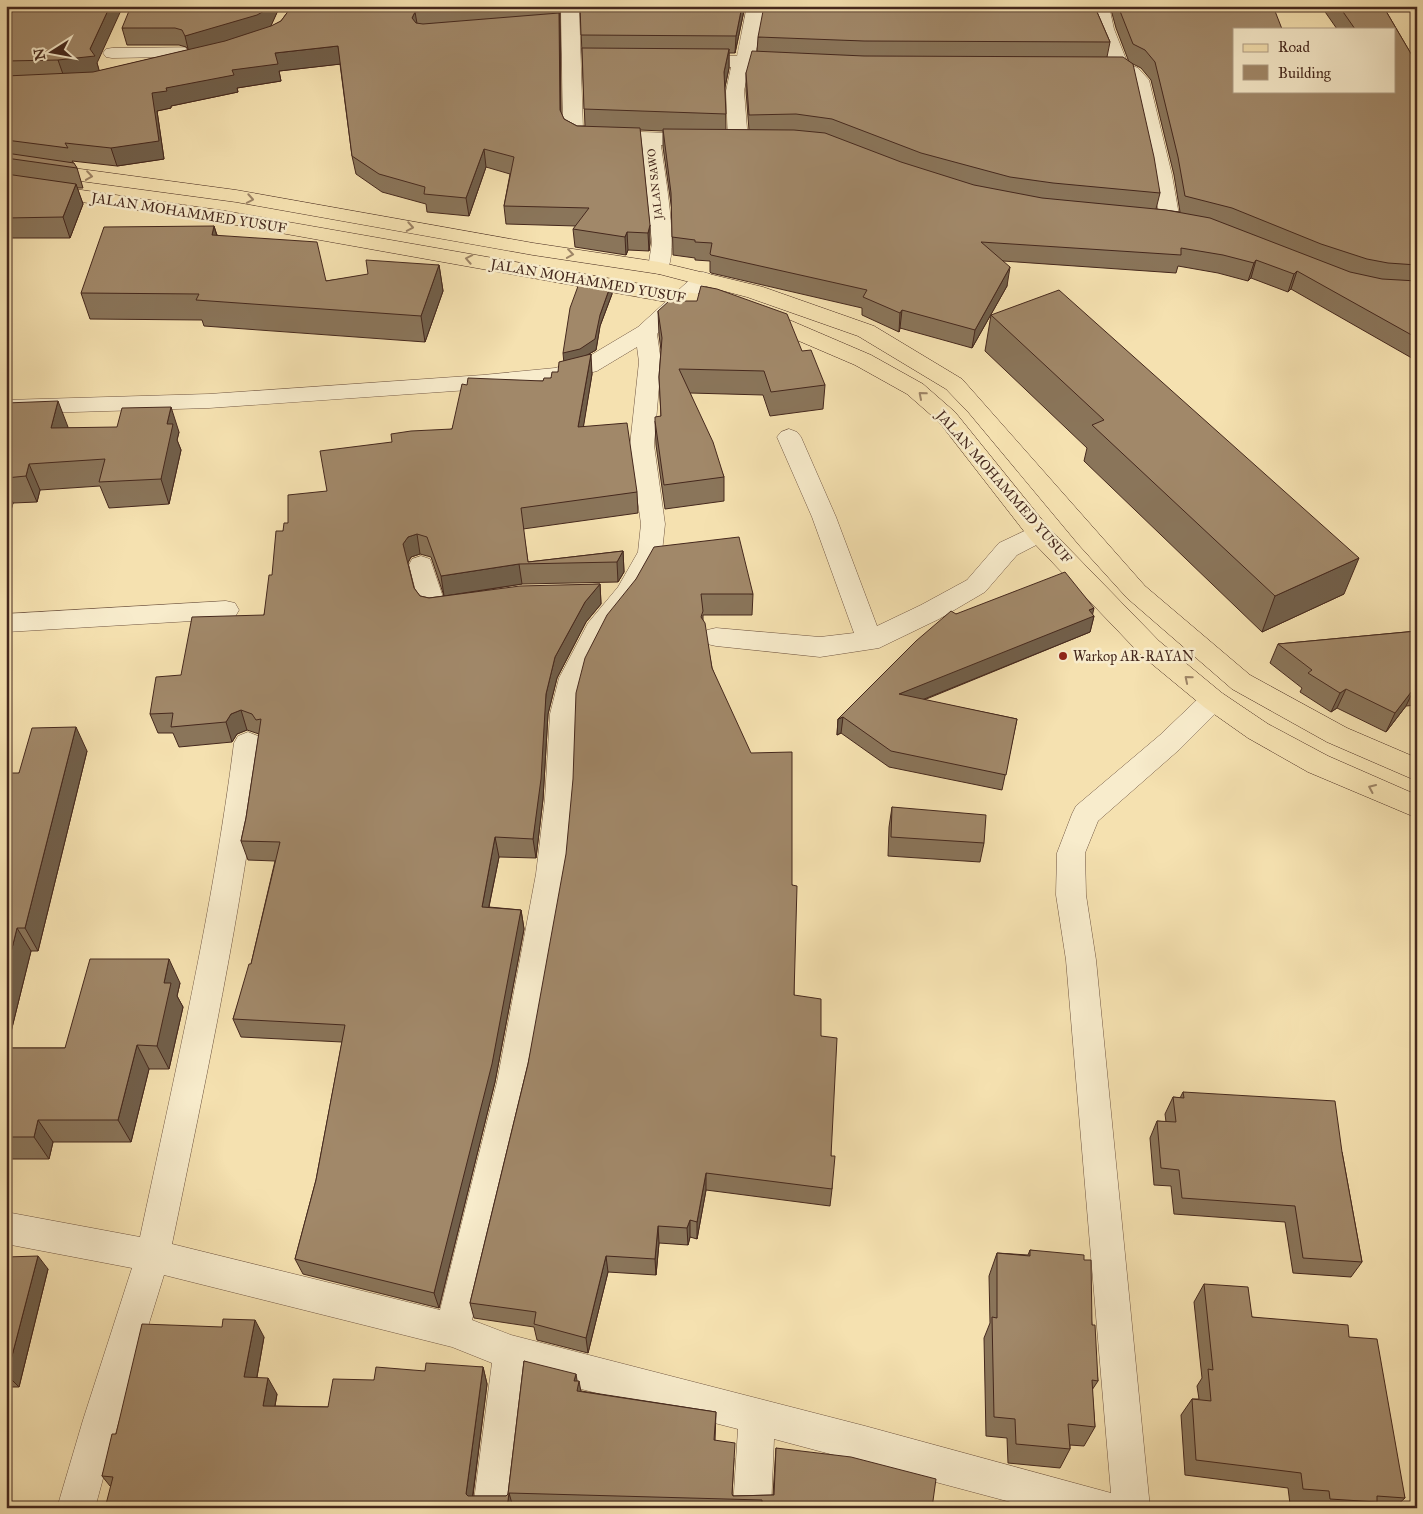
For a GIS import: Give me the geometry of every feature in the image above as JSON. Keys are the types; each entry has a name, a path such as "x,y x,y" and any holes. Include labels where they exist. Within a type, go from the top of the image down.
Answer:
{"main road":[{"name":"JALAN MOHAMMED YUSUF","path":"6,165 236,196 533,249 659,268 756,292 866,331 954,384 977,408 1088,539 1136,592 1186,637 1241,682 1337,735 1417,770"},
{"name":"JALAN MOHAMMED YUSUF","path":"6,185 244,220 721,305 779,324 863,360 915,389 947,417 1039,533 1150,648 1213,700 1258,730 1318,764 1417,807"}],"street":[{"path":"744,60 749,46 756,6"},
{"path":"1100,6 1105,29 1120,67"},
{"path":"564,17 579,59 573,128 575,134 578,136 651,139"},
{"path":"113,53 232,50 155,69"},
{"path":"669,60 744,60 804,64"},
{"name":"JALAN SAWO","path":"659,268 662,243 651,139 746,141 735,91 741,64 744,60"},
{"path":"1082,67 1120,67 1134,72 1140,80 1162,175 1170,221"},
{"path":"6,406 209,401 555,375 589,366 646,332 703,278"},
{"path":"452,1330 513,1082 551,874 559,799 563,714 572,678 597,630 627,593 650,552 653,524 642,445 650,362 646,332"},
{"path":"789,436 824,517 870,641"},
{"path":"716,637 820,647 870,641 930,612 976,586 1008,549 1039,533"},
{"path":"421,565 433,607 484,600"},
{"path":"599,593 627,593"},
{"path":"6,623 226,610"},
{"path":"1132,1508 1090,1049 1081,960 1071,895 1070,852 1086,814 1170,742 1213,700"},
{"path":"76,1508 101,1420 153,1256 212,970 240,809 248,743"},
{"path":"6,1228 153,1256 452,1330 511,1353 1103,1508"},
{"path":"492,1508 511,1353"},
{"path":"752,1508 757,1416"}],"building":[{"path":"6,6 110,6 90,49 95,56 58,60 6,61"},
{"path":"131,6 268,6 266,10 257,15 185,36 182,30 175,28 122,28"},
{"path":"292,6 471,6 415,12 412,18 416,23 423,24 559,13 560,110 564,119 577,126 640,128 650,225 648,233 627,232 625,237 573,229 589,208 504,206 514,157 484,149 466,198 424,194 425,187 379,174 352,156 338,46 275,53 278,64 232,70 234,75 166,88 167,91 152,93 159,141 111,148 65,143 68,148 6,140 6,76 93,72 225,41 281,21"},
{"path":"580,6 742,6 736,36 581,35"},
{"path":"764,6 1096,6 1110,42 864,41 758,37"},
{"path":"1118,6 1273,6 1282,28 1233,28 1233,92 1396,92 1396,28 1417,64 1417,265 1367,259 1321,244 1232,208 1185,196 1178,157 1155,62 1145,50 1133,44"},
{"path":"1339,6 1383,6 1396,28 1354,28"},
{"path":"582,48 729,49 724,72 726,114 584,109"},
{"path":"752,51 864,56 1123,57 1133,64 1154,157 1160,193 1010,177 921,153 832,119 796,114 749,115 746,73"},
{"path":"663,129 794,130 825,133 901,162 974,185 1042,198 1166,210 1210,218 1350,272 1382,279 1417,281 1417,338 1297,271 1294,274 1256,260 1254,263 1223,255 1181,248 1181,255 981,242 1010,267 975,330 902,310 900,313 863,297 867,290 711,255 712,243 695,242 695,240 672,237 671,193"},
{"path":"6,153 74,163 77,168 6,158"},
{"path":"6,174 76,184 63,217 6,218"},
{"path":"214,226 212,235 317,242 326,281 368,274 366,260 439,265 421,316 196,300 199,294 81,293 104,227"},
{"path":"581,278 611,284 600,315 595,339 580,349 563,353 570,308"},
{"path":"701,286 717,289 787,314 802,351 811,350 825,385 771,392 764,371 679,369 713,442 724,477 664,485 655,421 655,417 661,416 659,377 662,338 658,311 669,301 697,301"},
{"path":"1059,290 1359,558 1275,596 1092,425 1104,420 991,315"},
{"path":"591,354 578,427 627,423 637,492 521,508 528,562 623,551 617,562 519,564 441,576 427,537 417,534 408,537 403,544 414,588 420,596 429,598 520,586 600,584 585,602 555,657 546,694 541,779 533,839 495,837 482,907 521,910 492,1064 434,1293 295,1259 316,1180 345,1025 233,1019 249,964 251,964 280,842 241,841 261,719 256,720 252,714 241,710 231,714 226,722 171,727 173,713 150,714 156,677 181,675 192,617 264,615 269,575 272,575 276,531 283,531 284,523 288,523 288,495 327,491 320,451 392,442 391,434 452,429 462,384 467,385 468,378 543,381 544,378 551,378 552,372 558,372 559,362"},
{"path":"58,401 51,428 117,427 122,408 171,407 167,424 173,424 161,479 99,482 105,459 29,464 26,476 6,478 6,403"},
{"path":"739,537 753,594 701,594 703,611 701,617 705,623 712,668 751,753 792,752 792,885 797,886 794,995 821,999 821,1036 837,1038 831,1156 835,1156 832,1189 706,1173 697,1222 690,1220 687,1228 658,1226 655,1259 606,1256 586,1338 534,1324 536,1312 470,1303 528,1064 566,854 573,779 576,693 585,658 607,615 636,579 654,547"},
{"path":"1065,572 1094,608 1089,610 1094,616 899,694 1017,719 1006,775 891,751 843,717 838,719 916,641 951,611 956,614"},
{"path":"1417,631 1417,687 1415,687 1395,713 1346,689 1340,693 1308,673 1312,670 1278,644"},
{"path":"76,727 25,928 17,928 6,973 6,778 8,773 19,773 32,728"},
{"path":"892,807 986,815 984,843 891,837"},
{"path":"90,959 169,959 164,983 171,983 157,1046 137,1045 118,1120 38,1120 34,1137 6,1137 6,1048 65,1048"},
{"path":"1183,1092 1335,1101 1342,1152 1362,1262 1303,1258 1295,1206 1182,1198 1179,1170 1161,1168 1157,1121 1176,1122 1173,1097 1184,1098"},
{"path":"1030,1250 1084,1255 1084,1260 1091,1260 1092,1325 1095,1325 1098,1381 1092,1380 1095,1427 1068,1424 1070,1449 1016,1444 1015,1419 994,1417 992,1317 997,1318 997,1253 1030,1256"},
{"path":"38,1256 7,1375 6,1375 6,1257"},
{"path":"1204,1284 1248,1287 1252,1317 1348,1325 1349,1337 1377,1339 1405,1498 1377,1496 1377,1502 1330,1499 1329,1491 1303,1489 1301,1473 1196,1460 1192,1399 1211,1401 1208,1369 1213,1370"},
{"path":"223,1319 255,1320 244,1377 268,1378 263,1406 328,1407 333,1379 374,1380 376,1367 425,1371 426,1363 483,1367 466,1494 468,1496 506,1496 508,1494 524,1361 576,1374 574,1381 579,1381 577,1391 716,1412 714,1440 735,1443 733,1496 774,1495 776,1448 851,1457 936,1479 932,1508 762,1508 762,1500 509,1493 507,1508 105,1508 113,1477 102,1476 112,1434 116,1434 142,1324 222,1327"}],"place":[{"name":"Warkop AR-RAYAN","path":"1063,656"}]}
